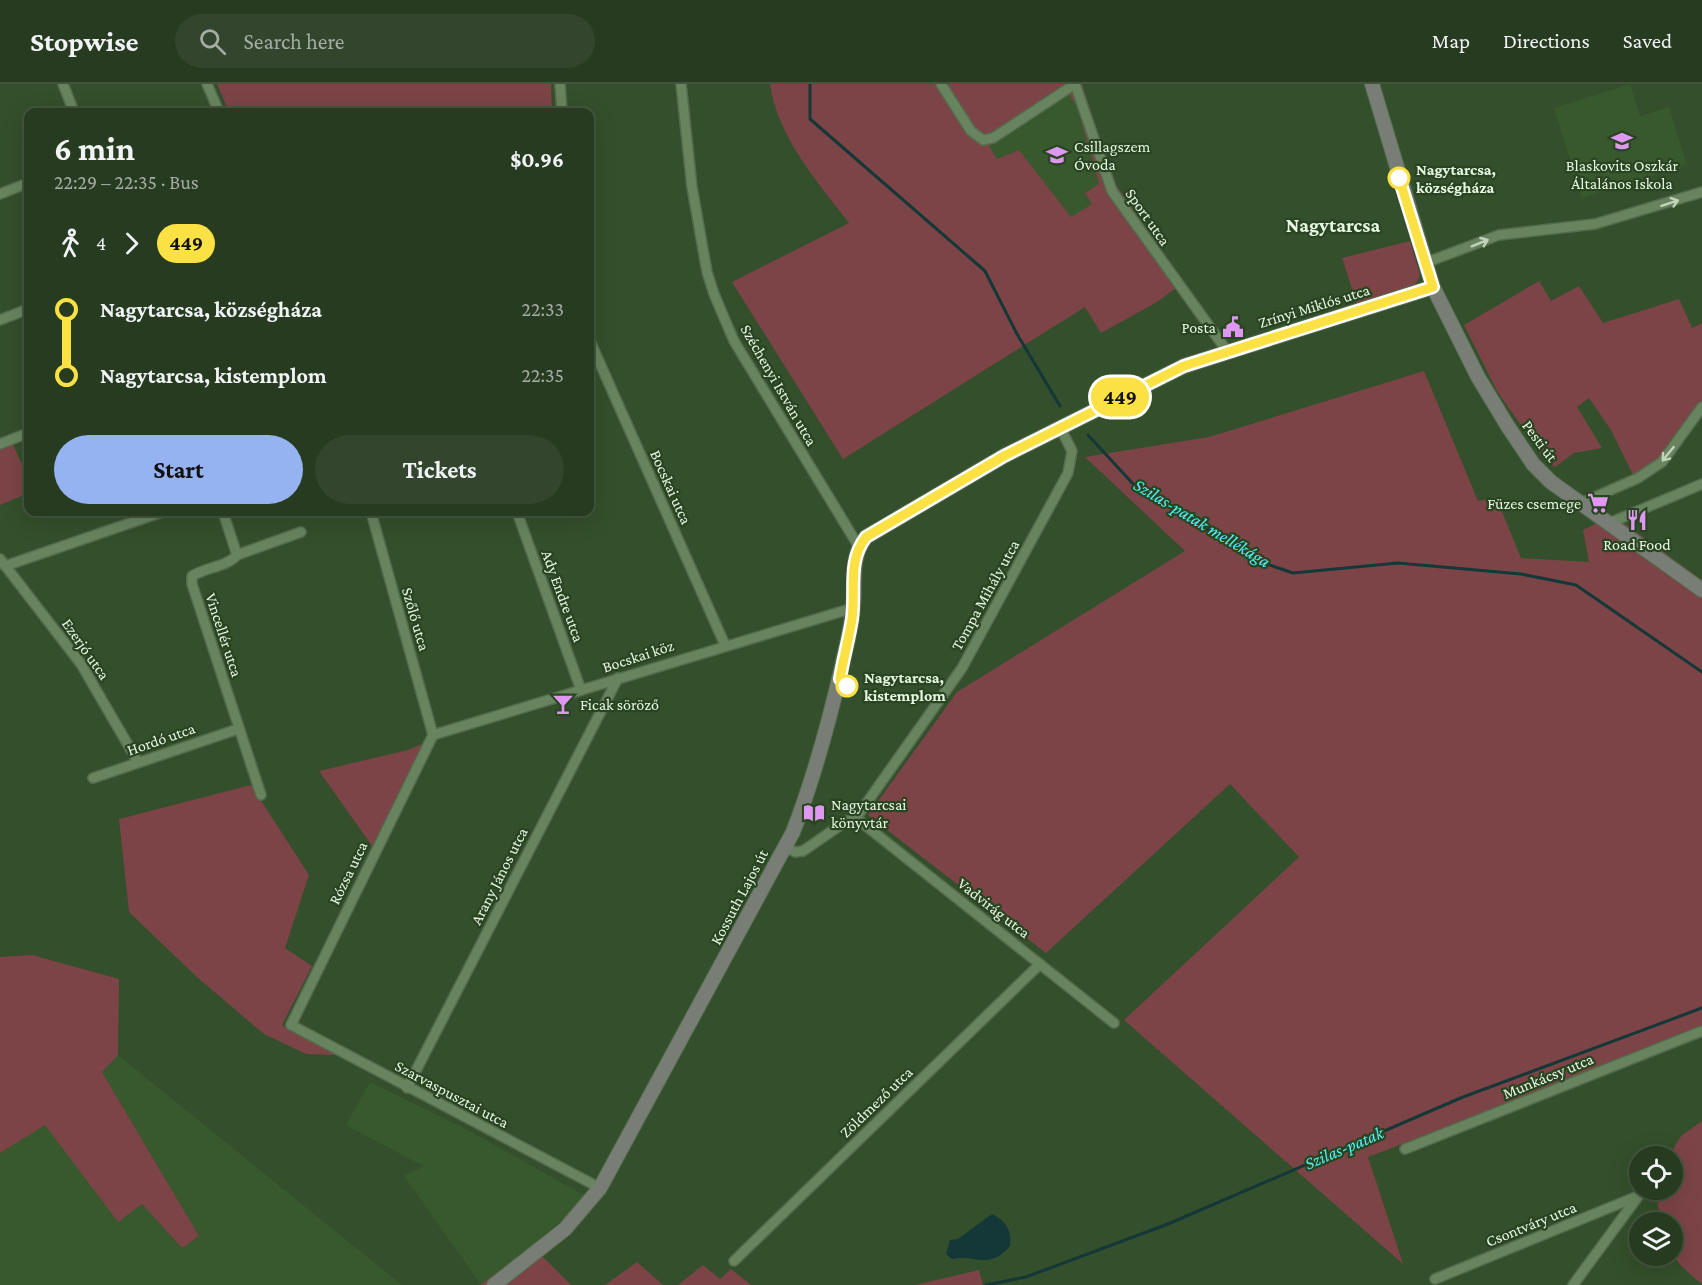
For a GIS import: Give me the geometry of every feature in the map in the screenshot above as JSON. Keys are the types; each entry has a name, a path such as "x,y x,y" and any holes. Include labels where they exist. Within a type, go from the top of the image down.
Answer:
{"main road":[{"name":"Pesti út","path":"1372,84 1433,287 1478,377 1533,464 1579,504 1702,590"},
{"name":"Zrínyi Miklós utca","path":"859,548 866,537 880,528 1004,456 1184,366 1433,287"},
{"name":"Kossuth Lajos út","path":"494,1285 565,1229 600,1188 785,847 813,780 840,679 853,608 854,564 859,548"}],"street":[{"path":"63,84 72,108"},
{"path":"207,84 217,108"},
{"path":"560,84 562,108"},
{"name":"Széchenyi István utca","path":"681,84 692,188 707,272 714,294 734,341 859,548"},
{"name":"Sport utca","path":"941,84 970,131 983,140 993,138 1075,84 1112,191 1227,351"},
{"path":"0,194 24,185"},
{"path":"1425,263 1499,235 1595,224 1702,192"},
{"path":"0,320 24,311"},
{"name":"Bocskai utca","path":"594,350 725,645"},
{"path":"1579,504 1638,478 1662,462 1702,407"},
{"name":"Tompa Mihály utca","path":"785,847 795,852 803,851 845,822 856,818 962,668 1068,473 1072,451 1062,426"},
{"path":"0,444 24,435"},
{"path":"1607,524 1702,484"},
{"path":"3,563 150,516"},
{"path":"224,516 237,555 301,532"},
{"name":"Szőlő utca","path":"372,516 433,735"},
{"name":"Ady Endre utca","path":"518,516 581,690"},
{"name":"Vincellér utca","path":"237,555 233,560 192,576 192,584 261,795"},
{"name":"Ezerjó utca","path":"3,563 81,664 138,762"},
{"name":"Bocskai köz","path":"433,735 853,608"},
{"name":"Arany János utca","path":"407,1088 618,678"},
{"name":"Hordó utca","path":"93,778 238,729"},
{"name":"Rózsa utca","path":"291,1024 433,735"},
{"name":"Vadvirág utca","path":"856,818 1114,1023"},
{"name":"Zöldmező utca","path":"734,1261 1040,964"},
{"name":"Szarvaspusztai utca","path":"291,1024 407,1088 600,1188"},
{"name":"Munkácsy utca","path":"1405,1149 1702,1031"},
{"name":"Csontváry utca","path":"1435,1279 1638,1196 1573,1285"}],"shaded area":[{"path":"217,84 551,84 552,108 227,108"},
{"path":"770,84 1082,84 1114,182 1184,282 1157,302 1101,333 1085,307 843,459 732,282 849,223 800,158 781,123","holes":["1069,94 1077,107 1099,184 1085,193 1092,204 1071,217 1019,150 997,159 989,146"]},
{"name":"Blaskovits Oszkár Általános Iskola","path":"1630,84 1640,116 1669,107 1687,165 1582,198 1554,108"},
{"name":"Csillagszem Óvoda","path":"1069,94 1077,107 1099,185 1092,204 1071,218 1019,150 997,159 989,146"},
{"path":"1410,241 1420,275 1415,285 1357,304 1342,258"},
{"path":"1539,281 1551,301 1579,286 1603,323 1679,299 1692,328 1702,323 1702,404 1661,461 1634,477 1611,430 1589,398 1577,407 1602,448 1574,453 1555,467 1546,461 1497,391 1464,325"},
{"path":"1424,371 1478,501 1496,497 1521,558 1589,562 1583,530 1613,515 1702,580 1702,1030 1368,1157 1403,1264 1124,1020 1299,857 1230,784 1046,953 868,815 957,692 1185,551 1085,457 1209,437"},
{"path":"12,442 24,470 24,495 0,505 0,447"},
{"path":"431,740 375,850 319,771 408,750"},
{"path":"251,785 309,875 285,948 312,966 282,1025 337,1055 306,1054 264,1034 198,978 129,912 119,819"},
{"path":"32,955 119,979 118,1055 102,1072 199,1236 182,1248 142,1204 118,1222 45,1125 0,1153 0,957"},
{"path":"118,1055 402,1285 0,1285 0,1153 45,1124 118,1221 142,1204 182,1248 199,1236 102,1072"},
{"path":"370,1082 466,1129 584,1195 567,1215 532,1246 481,1285 404,1176 423,1166 346,1125"},
{"path":"1702,1121 1702,1284 1682,1266 1683,1212 1659,1212 1657,1200 1683,1200 1683,1146 1675,1146 1681,1136"},
{"path":"532,1246 571,1285 480,1285"},
{"path":"637,1262 663,1285 605,1285"},
{"path":"703,1265 720,1279 731,1269 751,1285 678,1285"},
{"path":"979,1270 983,1285 915,1285"}],"water":[{"path":"992,1214 1004,1223 1009,1231 1010,1246 1002,1254 995,1258 982,1260 952,1259 946,1254 950,1240 958,1239"}],"waterway":[{"name":"Szilas-patak mellékága","path":"810,84 810,119 985,271 1017,334 1060,406"},
{"name":"Szilas-patak mellékága","path":"1088,435 1135,486 1261,562 1293,573 1398,563 1521,574 1576,585 1702,672"},
{"name":"Szilas-patak","path":"986,1285 1026,1277 1168,1224 1463,1097 1702,1008"}],"bus line":[{"name":"449","path":"847,686 840,679 850,634 854,564 859,548 866,537 1004,456 1184,366 1206,357 1433,287 1399,178"}],"place":[{"name":"Blaskovits Oszkár Általános Iskola","path":"1622,141"},
{"name":"Csillagszem Óvoda","path":"1057,155"},
{"name":"Nagytarcsa, községháza","path":"1399,178"},
{"name":"Posta","path":"1233,327"},
{"name":"Füzes csemege","path":"1598,503"},
{"name":"Road Food","path":"1637,520"},
{"name":"Nagytarcsa, kistemplom","path":"847,686"},
{"name":"Ficak söröző","path":"563,704"},
{"name":"Nagytarcsai könyvtár","path":"814,813"}],"district":[{"name":"Nagytarcsa","path":"1333,225"}]}
